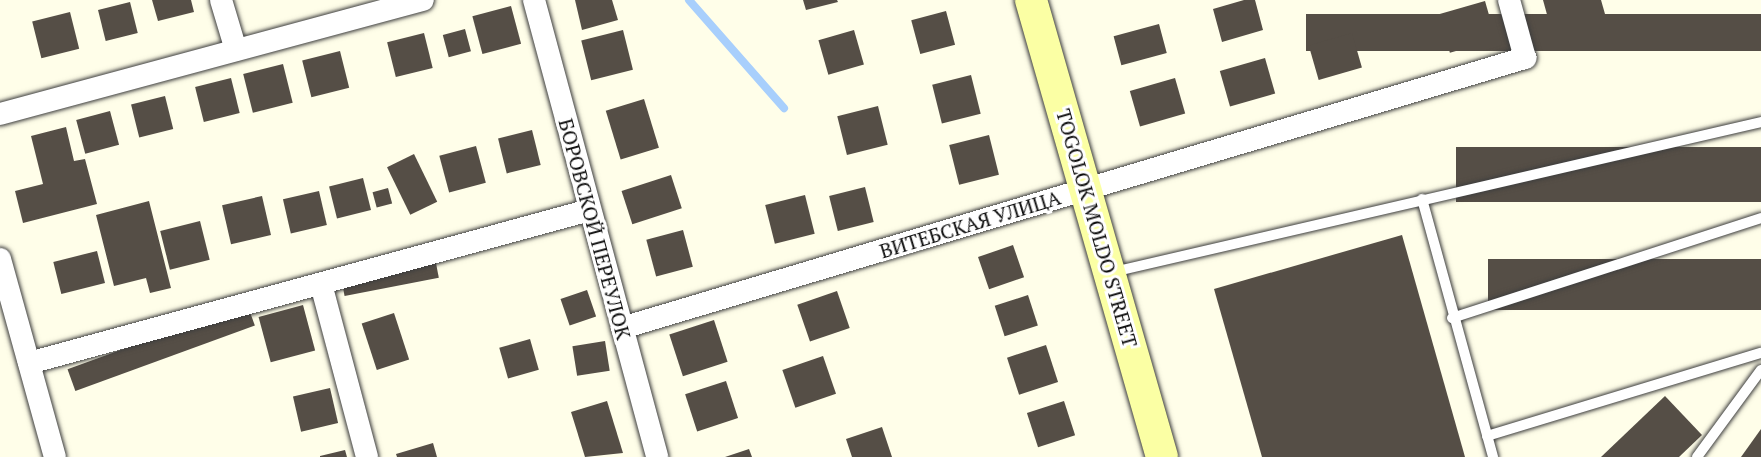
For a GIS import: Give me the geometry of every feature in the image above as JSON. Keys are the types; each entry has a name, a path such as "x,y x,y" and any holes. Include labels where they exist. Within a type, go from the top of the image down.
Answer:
{"main road":[{"name":"TOGOLOK MOLDO STREET","path":"1031,0 1162,457"}],"street":[{"path":"221,0 236,50"},
{"path":"0,114 423,0"},
{"name":"БОРОВСКОЙ ПЕРЕУЛОК","path":"534,0 657,457"},
{"name":"ВИТЕБСКАЯ УЛИЦА","path":"622,328 1525,58 1509,0"},
{"path":"29,363 590,210"},
{"path":"0,259 55,457"},
{"path":"321,284 367,457"}],"lane":[{"path":"1110,273 1761,122"},
{"path":"1422,199 1452,318 1493,457"},
{"path":"1452,318 1761,218"},
{"path":"1488,436 1761,353"},
{"path":"1696,457 1761,370"}],"building":[{"path":"152,0 191,0 194,12 158,21"},
{"path":"575,0 612,0 618,20 582,30"},
{"path":"803,0 837,0 838,2 806,10"},
{"path":"1244,0 1255,0 1263,30 1222,42 1213,9"},
{"path":"1543,0 1601,0 1605,14 1551,29"},
{"path":"1485,1 1496,39 1450,53 1439,14"},
{"path":"130,2 138,33 106,41 98,10"},
{"path":"511,6 521,44 482,54 472,16"},
{"path":"946,11 955,45 920,54 911,20"},
{"path":"70,12 79,49 41,58 32,21"},
{"path":"1306,14 1761,14 1761,51 1306,51"},
{"path":"1159,24 1167,53 1121,65 1114,36"},
{"path":"465,29 471,51 449,57 443,35"},
{"path":"623,30 633,70 591,80 581,40"},
{"path":"854,30 864,65 828,75 818,40"},
{"path":"424,33 433,68 396,77 387,42"},
{"path":"1352,33 1362,68 1319,80 1309,45"},
{"path":"340,51 349,88 311,97 302,60"},
{"path":"1265,58 1275,94 1230,107 1220,71"},
{"path":"283,64 293,103 253,113 243,74"},
{"path":"971,75 981,114 942,123 932,85"},
{"path":"231,78 240,113 204,122 195,87"},
{"path":"1175,78 1185,114 1140,127 1130,91"},
{"path":"165,96 173,129 139,137 131,104"},
{"path":"644,99 659,148 621,159 606,111"},
{"path":"878,106 888,145 847,155 837,116"},
{"path":"110,111 119,145 85,154 76,120"},
{"path":"66,127 74,161 85,159 97,204 23,223 15,191 43,184 31,136"},
{"path":"532,130 541,165 507,173 498,138"},
{"path":"989,135 999,175 959,185 949,145"},
{"path":"476,146 486,183 449,193 439,156"},
{"path":"1456,147 1761,147 1761,202 1456,202"},
{"path":"414,154 437,202 410,215 387,167"},
{"path":"671,175 682,208 632,224 622,191"},
{"path":"363,178 371,210 337,218 329,186"},
{"path":"865,187 874,222 838,231 829,196"},
{"path":"388,188 392,203 377,208 373,192"},
{"path":"319,191 327,225 291,233 283,199"},
{"path":"805,195 815,234 775,244 765,205"},
{"path":"262,196 271,235 231,244 222,205"},
{"path":"149,201 171,288 150,293 146,278 114,286 96,215"},
{"path":"200,221 210,260 170,270 160,231"},
{"path":"683,230 693,267 656,277 646,240"},
{"path":"1402,235 1465,457 1262,457 1214,289"},
{"path":"1013,245 1024,277 989,289 978,257"},
{"path":"97,251 105,283 61,294 53,262"},
{"path":"435,258 439,278 345,296 341,276"},
{"path":"1488,259 1761,259 1761,310 1488,310"},
{"path":"587,290 596,316 570,326 561,299"},
{"path":"837,291 850,328 810,342 797,305"},
{"path":"1028,295 1038,325 1005,336 995,306"},
{"path":"247,304 255,326 75,391 68,369"},
{"path":"303,305 315,350 271,362 259,317"},
{"path":"394,313 409,360 377,370 362,324"},
{"path":"714,320 728,362 683,376 669,335"},
{"path":"530,339 539,370 508,379 499,348"},
{"path":"605,341 610,371 577,376 572,346"},
{"path":"1046,345 1058,382 1019,395 1007,358"},
{"path":"823,356 836,394 795,408 782,370"},
{"path":"726,381 738,418 697,431 685,394"},
{"path":"330,388 338,423 301,432 293,397"},
{"path":"1665,396 1702,435 1679,457 1601,457"},
{"path":"607,401 623,453 585,457 571,412"},
{"path":"1064,401 1075,435 1038,447 1027,413"},
{"path":"882,427 892,457 852,457 846,439"},
{"path":"1761,429 1761,457 1741,457"},
{"path":"433,443 437,457 397,457 396,454"},
{"path":"749,449 752,457 725,457"},
{"path":"345,450 347,457 320,457 320,456"}],"waterway":[{"path":"689,0 784,108"}]}
